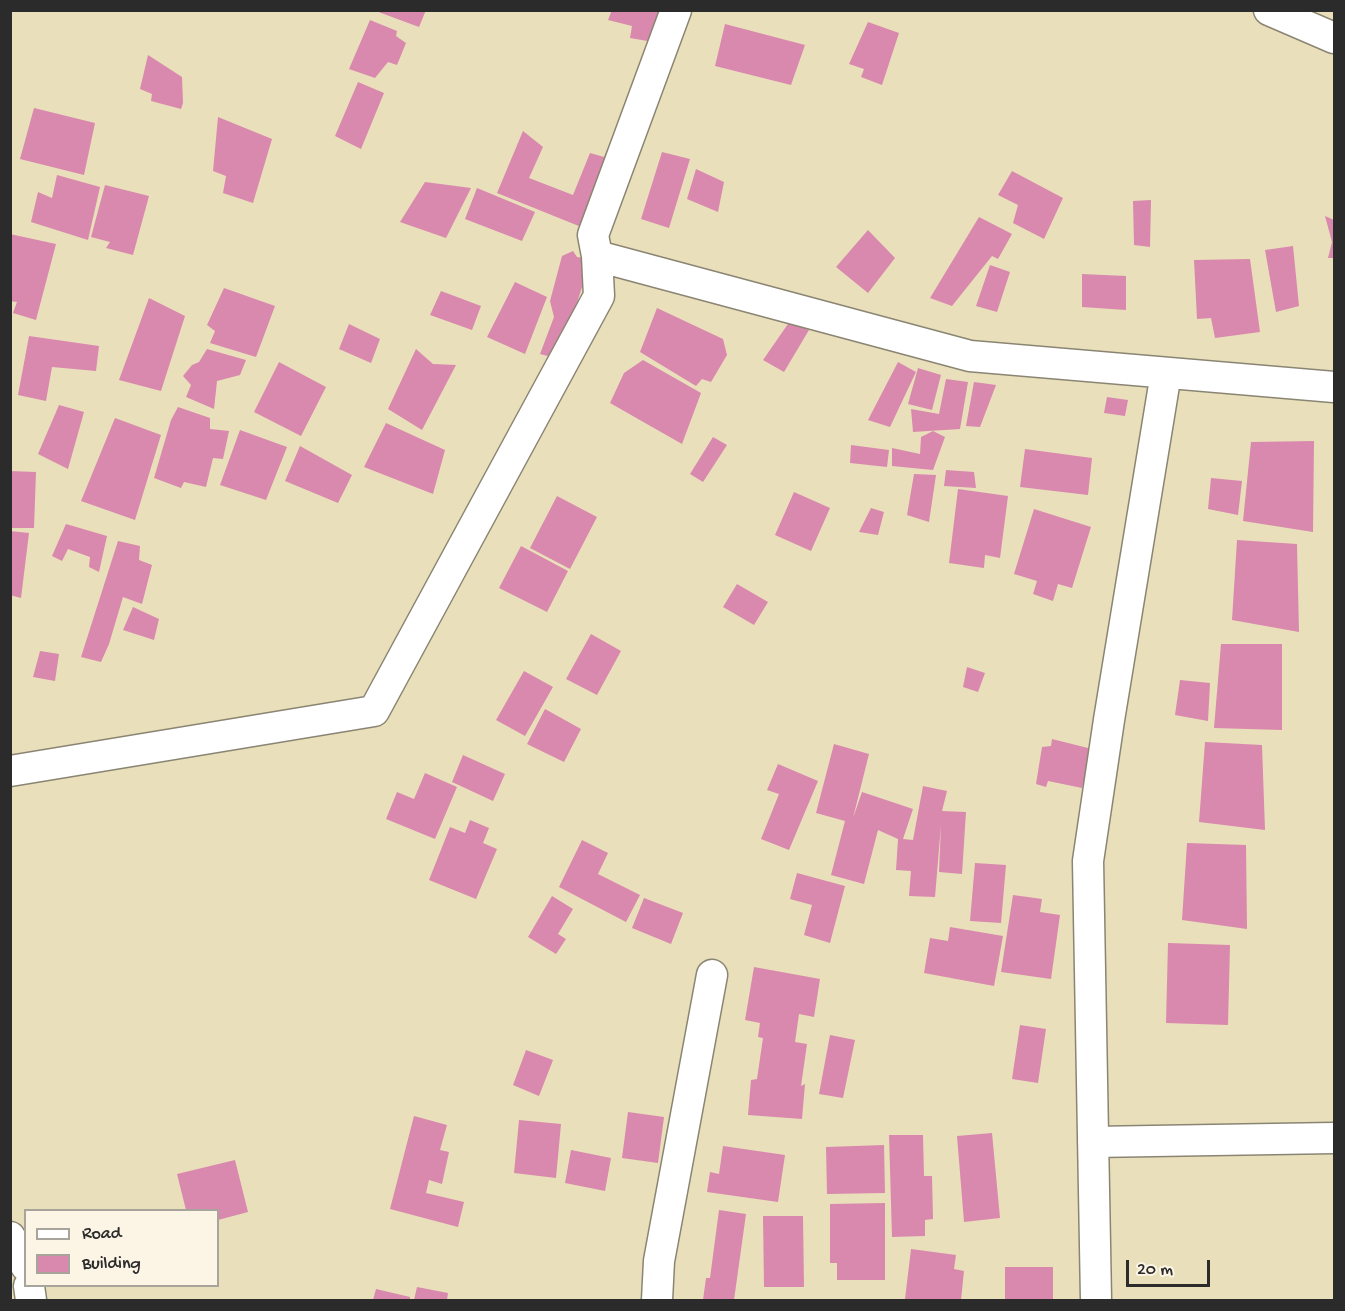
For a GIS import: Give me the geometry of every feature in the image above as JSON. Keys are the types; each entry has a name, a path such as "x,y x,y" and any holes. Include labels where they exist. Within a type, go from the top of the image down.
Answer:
{"street":[{"path":"10,771 374,711 599,296 597,255 593,235 676,10"},
{"path":"1269,10 1335,38"},
{"path":"597,255 970,356 1335,387"},
{"path":"1096,1300 1088,861 1166,373"},
{"path":"657,1300 659,1261 712,975"},
{"path":"1093,1142 1335,1138"},
{"path":"10,1237 24,1262"}],"building":[{"path":"373,10 426,10 419,27"},
{"path":"612,10 669,10 659,43 630,38 632,26 608,20"},
{"path":"370,20 397,31 396,36 406,43 397,65 388,62 375,78 349,69"},
{"path":"868,22 899,33 882,85 861,77 864,69 849,64"},
{"path":"725,24 805,45 791,85 715,66"},
{"path":"148,55 182,77 183,103 181,109 151,101 152,94 140,89"},
{"path":"358,82 384,93 361,149 335,136"},
{"path":"34,108 95,123 84,175 20,159"},
{"path":"218,117 272,139 253,203 223,193 226,176 213,171"},
{"path":"523,131 543,147 529,178 573,195 590,153 604,157 612,138 629,148 606,237 497,193"},
{"path":"662,152 690,159 669,228 641,219"},
{"path":"696,169 724,182 718,212 687,199"},
{"path":"1012,171 1063,198 1044,239 1013,223 1018,205 998,195"},
{"path":"57,175 100,187 88,240 31,222 38,192 52,198"},
{"path":"425,182 471,188 446,238 400,222"},
{"path":"105,185 149,196 133,255 106,248 110,242 91,237"},
{"path":"477,188 535,212 522,241 465,219"},
{"path":"1151,200 1150,247 1134,245 1133,201"},
{"path":"1325,216 1334,220 1334,258 1328,258 1332,242"},
{"path":"979,217 1012,234 998,259 992,256 952,306 930,298"},
{"path":"868,230 895,258 868,293 836,267"},
{"path":"10,234 56,244 36,320 13,313 17,302 10,301"},
{"path":"1293,246 1299,306 1276,312 1265,250"},
{"path":"573,251 577,257 591,259 559,359 540,354 554,317 550,301 562,256"},
{"path":"1250,259 1260,332 1215,338 1211,318 1197,319 1194,260"},
{"path":"990,265 1010,272 997,312 976,306"},
{"path":"1082,274 1126,276 1126,310 1082,307"},
{"path":"515,282 547,297 525,354 487,337"},
{"path":"224,288 275,306 256,357 210,343 215,331 207,325"},
{"path":"441,291 481,306 472,330 430,315"},
{"path":"149,298 185,316 161,391 119,380"},
{"path":"657,308 723,339 727,355 711,382 702,379 696,386 640,352"},
{"path":"790,321 809,330 784,372 763,360"},
{"path":"349,324 380,339 371,363 339,349"},
{"path":"29,336 99,346 96,371 52,367 46,401 18,395"},
{"path":"207,349 246,360 240,375 217,381 214,409 186,397 191,385 183,376 192,365 199,362"},
{"path":"416,349 433,364 456,365 422,430 388,409"},
{"path":"643,360 701,393 682,444 610,403 624,373"},
{"path":"279,362 326,387 301,436 254,412"},
{"path":"898,362 916,372 890,427 868,420"},
{"path":"918,368 941,375 932,410 908,404"},
{"path":"946,379 968,382 960,429 913,432 911,409 939,414"},
{"path":"974,382 996,385 980,427 966,426"},
{"path":"1107,397 1128,400 1125,416 1104,413"},
{"path":"59,405 84,412 68,469 38,454"},
{"path":"178,407 210,418 210,429 229,431 223,459 213,458 206,487 184,482 181,488 154,478 171,420"},
{"path":"115,418 161,435 135,520 81,501"},
{"path":"386,423 445,450 433,494 364,467"},
{"path":"240,430 287,447 266,500 220,485"},
{"path":"933,431 945,437 933,470 892,466 892,448 920,454 921,437"},
{"path":"713,437 727,445 703,482 690,474"},
{"path":"1314,441 1313,532 1243,521 1251,442"},
{"path":"851,445 889,450 887,467 850,463"},
{"path":"300,446 352,475 338,503 285,481"},
{"path":"1025,449 1092,458 1088,495 1020,487"},
{"path":"946,470 974,472 976,488 944,486"},
{"path":"10,471 36,472 34,528 10,528"},
{"path":"914,474 936,475 929,522 907,515"},
{"path":"1211,478 1242,481 1238,515 1208,509"},
{"path":"958,489 1008,496 1000,558 985,555 984,568 949,563"},
{"path":"794,492 830,508 811,551 775,535"},
{"path":"557,496 597,517 570,569 530,548"},
{"path":"871,508 884,512 878,535 859,532"},
{"path":"1034,509 1091,527 1072,588 1058,584 1053,601 1033,594 1037,581 1014,574"},
{"path":"66,524 107,536 99,572 89,567 90,557 68,549 62,561 52,556"},
{"path":"10,531 29,533 21,598 10,595"},
{"path":"1237,540 1297,544 1299,632 1232,620"},
{"path":"118,541 140,546 139,560 152,565 142,604 123,597 109,644 101,662 81,657"},
{"path":"521,546 568,571 547,612 499,588"},
{"path":"737,584 768,602 754,625 723,607"},
{"path":"133,607 159,619 154,640 123,630"},
{"path":"591,634 621,651 597,695 566,679"},
{"path":"1221,644 1282,644 1282,730 1214,728"},
{"path":"40,651 59,654 55,681 33,677"},
{"path":"967,667 985,673 978,692 963,687"},
{"path":"524,671 553,687 525,736 496,720"},
{"path":"1180,680 1210,683 1208,721 1175,715"},
{"path":"545,709 581,729 564,762 527,744"},
{"path":"1052,739 1092,749 1088,759 1094,762 1091,781 1084,780 1082,788 1048,781 1046,787 1036,784 1042,747 1051,746"},
{"path":"1205,742 1262,745 1265,830 1199,822"},
{"path":"834,744 869,754 853,818 862,792 913,809 903,839 913,840 923,786 947,791 942,811 966,812 962,874 939,872 941,825 935,897 909,896 911,871 896,870 898,839 878,830 864,884 831,875 845,821 816,813"},
{"path":"463,755 505,774 493,801 452,782"},
{"path":"778,764 818,781 789,850 761,839 779,794 767,790"},
{"path":"425,773 457,787 435,839 386,819 397,792 414,799"},
{"path":"470,820 489,828 483,843 497,849 476,899 429,880 450,827 465,833"},
{"path":"582,840 608,853 598,874 640,895 626,922 559,887"},
{"path":"1187,843 1246,845 1247,929 1182,920"},
{"path":"975,863 1006,865 1001,923 970,921"},
{"path":"797,873 845,886 830,943 804,935 812,905 790,899"},
{"path":"1013,895 1042,899 1040,912 1060,915 1051,979 1001,972"},
{"path":"552,896 573,909 558,934 566,939 556,954 528,937"},
{"path":"644,898 683,913 671,944 632,928"},
{"path":"950,927 1003,936 994,986 924,973 930,938 948,941"},
{"path":"1168,943 1230,945 1228,1025 1166,1023"},
{"path":"754,967 820,979 814,1017 799,1014 795,1042 807,1044 801,1086 805,1084 802,1119 748,1115 751,1080 757,1079 763,1038 758,1037 760,1023 745,1020"},
{"path":"1020,1025 1046,1029 1038,1083 1012,1079"},
{"path":"830,1035 855,1040 843,1098 819,1094"},
{"path":"526,1050 553,1060 539,1096 513,1085"},
{"path":"628,1112 664,1117 658,1163 622,1158"},
{"path":"414,1116 447,1125 440,1150 449,1152 442,1184 429,1180 426,1193 464,1202 458,1227 390,1209"},
{"path":"519,1120 561,1124 556,1178 514,1173"},
{"path":"992,1133 1000,1218 964,1222 957,1136"},
{"path":"889,1135 923,1135 924,1176 932,1176 933,1219 925,1220 925,1236 892,1237"},
{"path":"884,1145 885,1193 827,1194 826,1147"},
{"path":"723,1146 785,1155 778,1202 707,1192 710,1172 719,1174"},
{"path":"571,1150 611,1158 605,1191 565,1183"},
{"path":"235,1160 248,1212 219,1220 219,1209 186,1209 177,1174"},
{"path":"885,1203 885,1280 837,1280 837,1263 830,1263 830,1204"},
{"path":"719,1210 746,1214 734,1300 703,1300 706,1278 710,1278"},
{"path":"763,1216 803,1216 804,1287 764,1287"},
{"path":"911,1249 956,1255 954,1269 964,1271 961,1300 905,1299"},
{"path":"1005,1267 1053,1267 1053,1300 1005,1300"},
{"path":"417,1287 448,1293 447,1300 414,1300"},
{"path":"376,1289 410,1297 410,1300 373,1300"}]}
